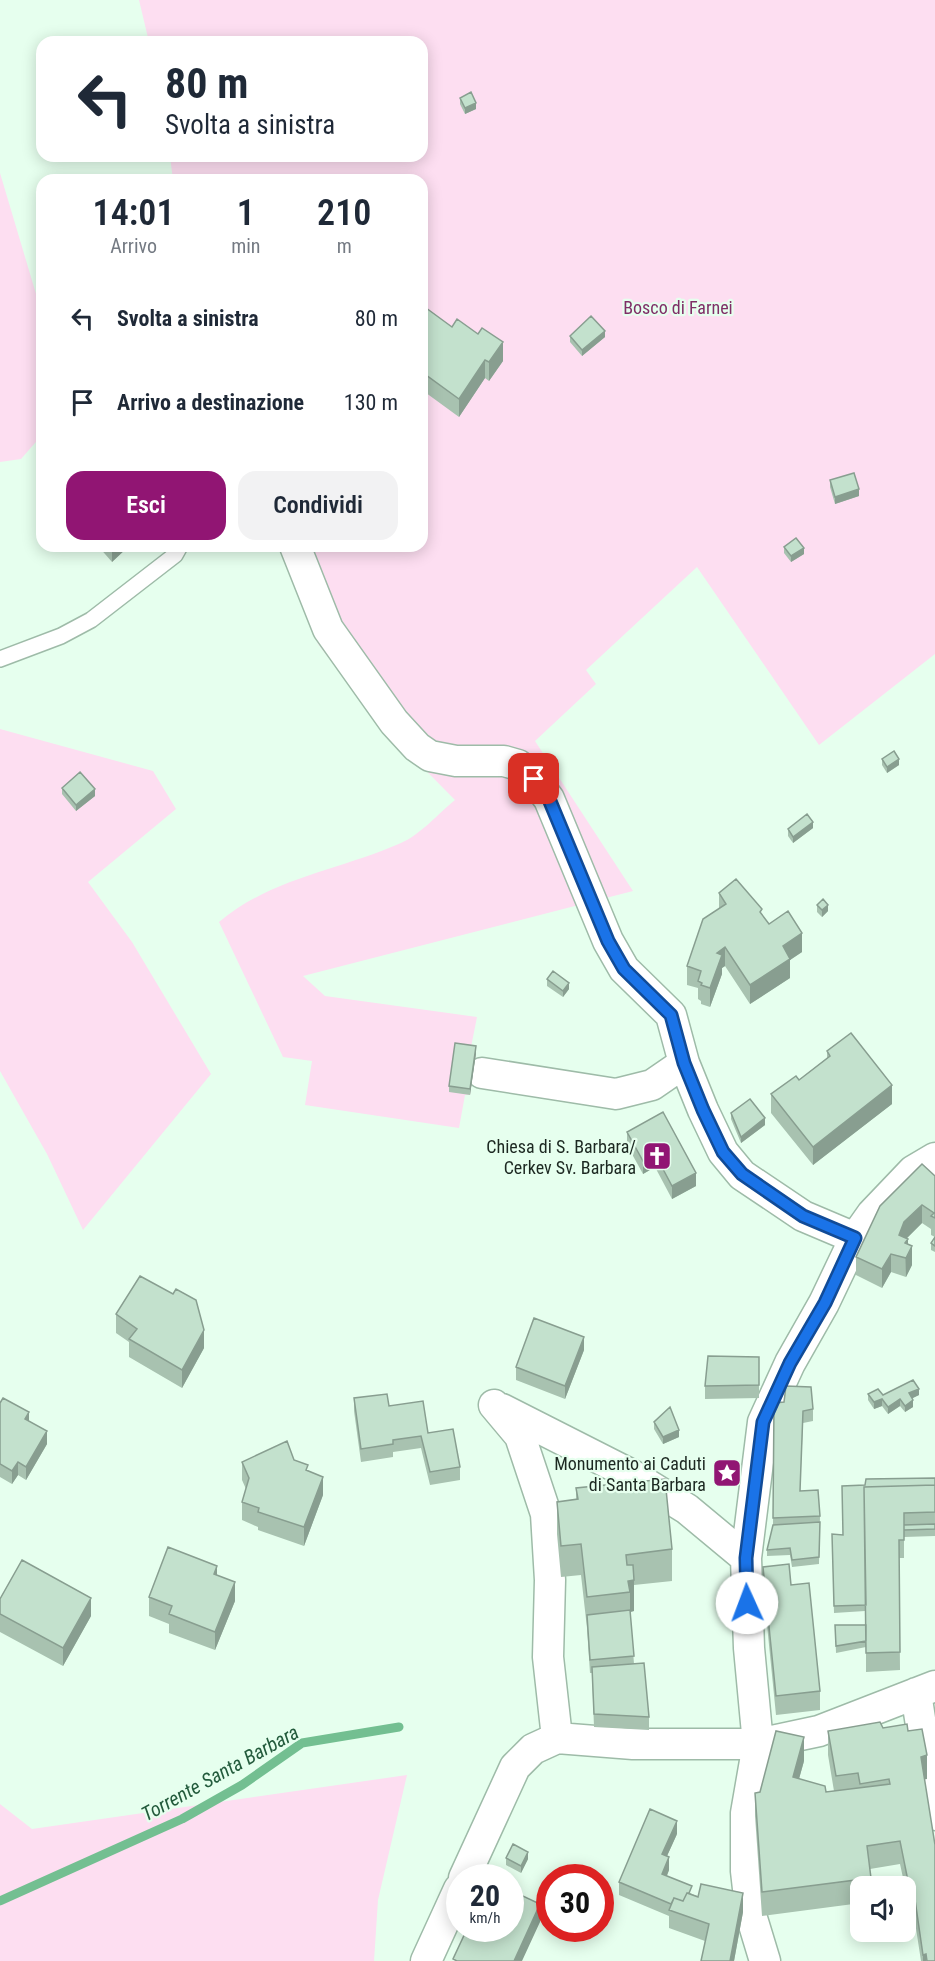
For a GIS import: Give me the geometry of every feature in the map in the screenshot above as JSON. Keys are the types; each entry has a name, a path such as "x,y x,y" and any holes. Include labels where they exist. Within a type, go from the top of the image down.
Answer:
{"street":[{"path":"297,552 328,628 394,722 417,747 430,756 456,761 504,761 518,765 534,779 549,799 608,941 624,969 671,1015 684,1063 718,1143 742,1174 803,1216 855,1238"},
{"path":"482,1073 616,1094 652,1085 684,1063"},
{"path":"765,1961 751,1915 746,1871 746,1813 758,1744 749,1648 746,1558 763,1422 790,1363 825,1303 855,1238 872,1214 913,1171 935,1158"},
{"path":"557,1738 548,1657 549,1569 546,1514 520,1436 494,1405 641,1480 687,1509 746,1558"},
{"path":"470,1864 515,1767 533,1749 557,1738 651,1745 758,1744 819,1731 929,1686 935,1815"},
{"path":"426,1961 446,1917"}],"lane":[{"path":"0,659 61,636 91,620 177,552"}],"green space":[{"name":"Bosco di Farnei","path":"139,0 935,0 935,654 819,745 697,567 586,670 596,684 535,741 633,891 303,976 325,996 477,1017 470,1052 476,1053 470,1095 465,1095 459,1128 305,1105 312,1061 283,1057 219,922 239,907 283,885 401,843 422,829 455,800 375,719 318,644 282,552 428,552 428,174 172,174 171,162 428,162 428,36 148,36"},
{"path":"0,173 36,294 36,442 21,459 0,462"},
{"path":"0,729 153,771 176,809 88,882 132,942 211,1074 83,1230 47,1154 0,1071"},
{"path":"407,1775 378,1900 374,1961 0,1961 0,1804 32,1829"}],"building":[{"path":"471,92 476,103 465,108 460,98"},
{"path":"428,309 452,327 457,319 478,334 482,328 503,342 489,362 485,360 459,399 428,376"},
{"path":"591,316 605,331 582,350 570,336"},
{"path":"854,473 859,489 835,497 830,480"},
{"path":"796,538 804,548 791,556 784,547"},
{"path":"894,751 899,759 887,767 882,759"},
{"path":"80,772 95,789 76,805 62,788"},
{"path":"807,814 813,822 793,837 788,829"},
{"path":"736,879 762,909 760,912 769,924 788,911 802,933 783,946 790,959 750,985 725,947 717,953 722,955 710,988 701,985 702,983 698,981 701,971 687,966 703,919 726,904 719,893"},
{"path":"823,899 828,905 822,910 817,905"},
{"path":"553,971 569,983 563,991 547,979"},
{"path":"851,1033 892,1085 813,1147 771,1094 796,1076 799,1080 830,1056 827,1051"},
{"path":"455,1043 476,1046 470,1089 449,1086"},
{"path":"750,1099 765,1118 741,1137 731,1113"},
{"name":"Chiesa di S. Barbara/ Cerkev Sv. Barbara","path":"663,1112 696,1173 672,1186 655,1154 643,1161 627,1132"},
{"path":"922,1164 935,1176 935,1218 931,1216 934,1213 922,1205 904,1222 899,1235 908,1239 905,1243 912,1246 906,1258 891,1254 882,1269 856,1257 880,1206"},
{"path":"140,1276 173,1294 176,1289 196,1300 204,1330 182,1370 129,1339 137,1329 116,1314"},
{"path":"534,1318 584,1337 565,1386 516,1367"},
{"path":"708,1356 759,1357 759,1385 705,1386"},
{"path":"913,1380 919,1389 909,1393 913,1400 905,1406 900,1399 888,1407 882,1399 874,1402 868,1394 878,1389 883,1395"},
{"path":"786,1386 811,1387 813,1409 803,1411 800,1491 818,1490 820,1516 773,1518 774,1403 784,1402"},
{"path":"387,1394 389,1406 423,1401 428,1433 453,1429 460,1467 430,1472 421,1436 393,1440 393,1444 361,1449 354,1398"},
{"path":"3,1398 29,1412 25,1419 47,1431 26,1467 18,1462 12,1471 0,1464 0,1403"},
{"path":"670,1407 679,1430 663,1437 654,1422"},
{"path":"287,1441 294,1460 308,1465 306,1470 323,1477 304,1527 258,1512 259,1508 242,1502 249,1478 242,1462"},
{"path":"935,1478 935,1485 864,1487 866,1605 834,1606 832,1534 843,1535 842,1486 865,1485 866,1479"},
{"path":"665,1479 672,1549 626,1555 627,1565 633,1565 634,1580 628,1581 630,1592 587,1597 581,1544 561,1546 557,1502 578,1499 576,1488"},
{"path":"935,1485 935,1512 904,1513 904,1540 899,1540 900,1652 866,1653 864,1487"},
{"path":"820,1522 819,1557 792,1560 790,1548 767,1550 773,1525"},
{"path":"935,1524 935,1529 904,1530 904,1525"},
{"path":"168,1547 217,1566 214,1574 235,1582 215,1632 169,1614 172,1606 149,1597"},
{"path":"22,1560 91,1598 63,1648 0,1614 0,1599"},
{"path":"789,1564 791,1585 809,1583 820,1691 776,1696 763,1567"},
{"path":"630,1610 634,1656 590,1660 587,1615"},
{"path":"835,1625 866,1625 866,1641 836,1646"},
{"path":"644,1663 649,1717 594,1714 592,1667"},
{"path":"880,1722 883,1728 907,1724 908,1731 922,1729 927,1755 921,1757 935,1845 935,1961 927,1961 926,1954 923,1955 916,1907 916,1876 907,1876 900,1841 867,1846 871,1876 850,1876 850,1881 762,1892 755,1793 760,1792 776,1731 804,1737 793,1777 825,1786 826,1792 890,1784 889,1779 860,1784 858,1773 836,1776 828,1731"},
{"path":"650,1809 677,1821 662,1854 669,1857 662,1874 692,1886 683,1901 674,1898 671,1904 619,1882"},
{"path":"513,1844 528,1852 522,1864 506,1858"},
{"path":"701,1884 743,1893 730,1961 701,1961 709,1924 669,1910 674,1898 683,1901 687,1893 698,1897"},
{"path":"524,1897 536,1902 536,1913 524,1939"},
{"path":"461,1942 523,1942 514,1961 457,1961 453,1959"}],"waterway":[{"name":"Torrente Santa Barbara","path":"0,1901 182,1819 242,1785 302,1743 399,1727"}],"place":[{"name":"Chiesa di S. Barbara/ Cerkev Sv. Barbara","path":"657,1156"},
{"name":"Monumento ai Caduti di Santa Barbara","path":"727,1473"}],"route":[{"path":"534,779 549,799 608,941 624,969 671,1015 684,1063 723,1152 742,1174 803,1216 855,1238 825,1303 790,1363 763,1422 746,1558 747,1603"}]}
